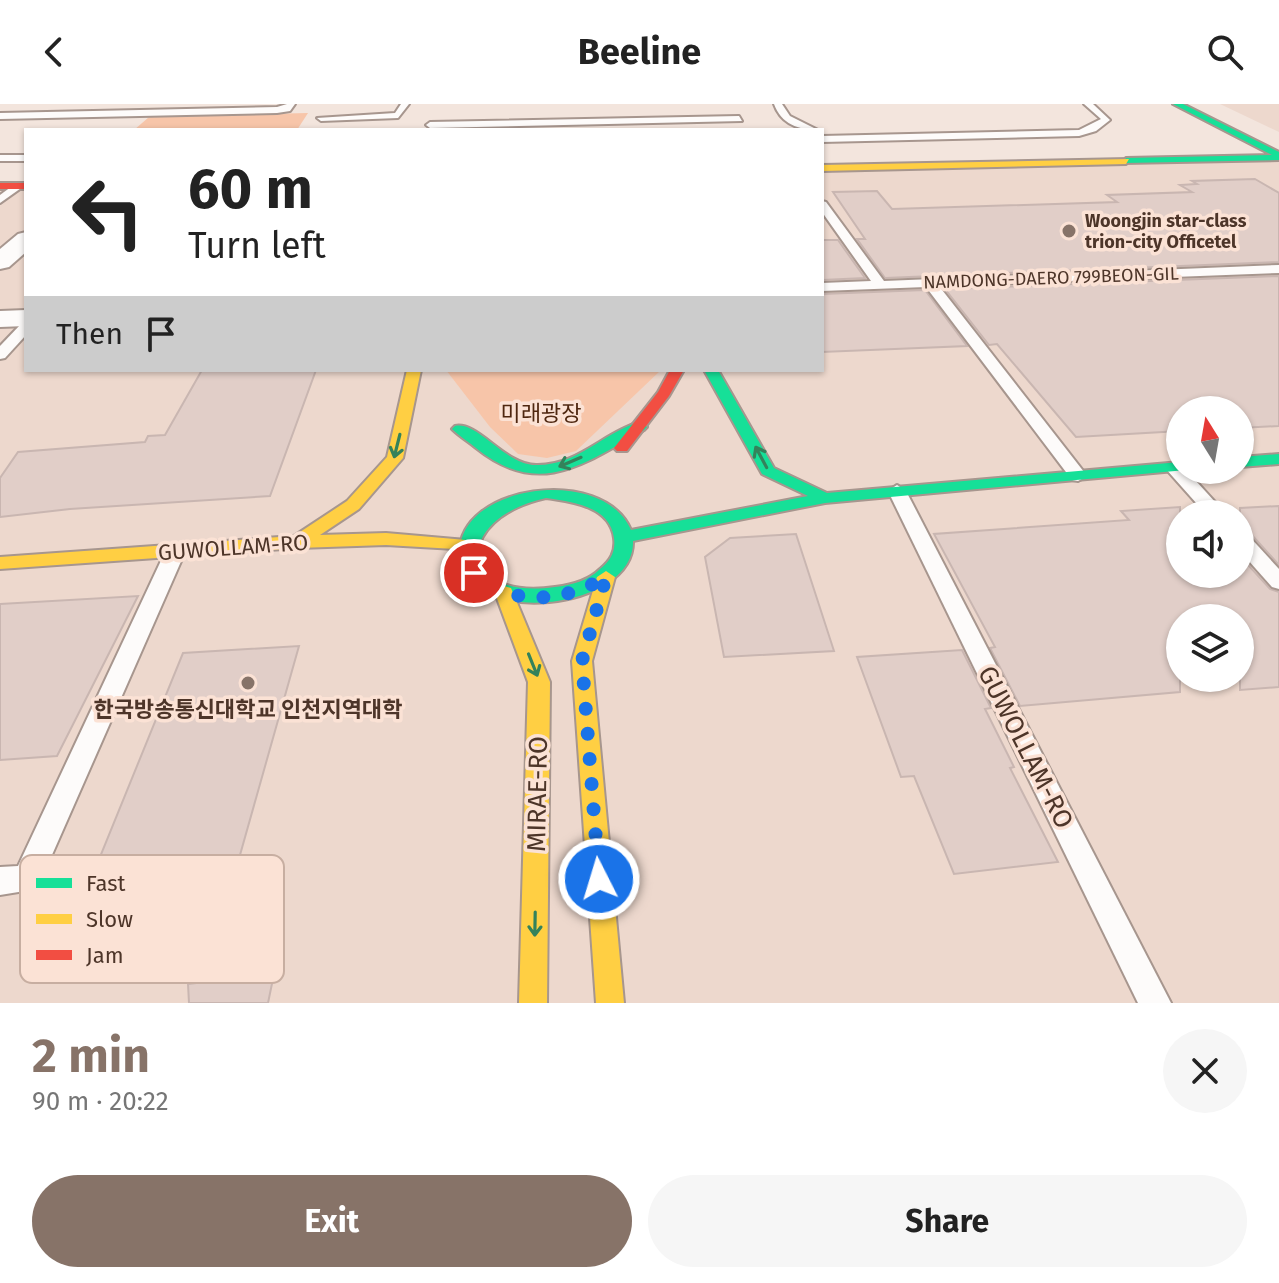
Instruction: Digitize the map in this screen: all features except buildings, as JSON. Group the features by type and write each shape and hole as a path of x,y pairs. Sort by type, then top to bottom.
{"street":[{"path":"1177,104 1279,156"},
{"path":"824,168 1279,156"},
{"path":"0,262 24,241"},
{"path":"0,319 24,318"},
{"path":"611,462 676,372"},
{"path":"712,372 768,471 825,498"},
{"path":"298,542 353,505 395,458 424,373"},
{"path":"483,468 456,422 521,468 549,469 569,465 639,427"},
{"path":"1254,461 1279,459"},
{"path":"626,537 825,498 1166,469"},
{"path":"606,577 569,594 547,598 504,593 474,573 467,560 466,546 479,520 504,496 588,492 622,524 626,537 625,551 606,577 582,661 610,1003"},
{"name":"GUWOLLAM-RO","path":"0,563 298,542 386,539 466,546"},
{"name":"MIRAE-RO","path":"504,593 539,682 533,1003"}],"lane":[{"path":"0,116 229,104"},
{"path":"113,122 130,108 277,110 287,109 291,104"},
{"path":"321,118 398,115 405,104"},
{"path":"778,104 782,114 791,121 809,128"},
{"path":"824,139 1079,133 1093,129 1106,120 1088,104"},
{"path":"314,128 329,105"},
{"path":"434,115 427,128 739,119"},
{"path":"824,132 864,138"},
{"path":"0,158 24,158"},
{"path":"0,200 15,186"},
{"path":"824,207 880,284"},
{"name":"NAMDONG-DAERO 799BEON-GIL","path":"824,287 1279,269"},
{"path":"930,283 1078,476"},
{"path":"0,355 24,329"},
{"path":"1191,484 1205,500"},
{"name":"GUWOLLAM-RO","path":"897,491 1155,1003"},
{"path":"38,855 176,550"},
{"path":"1254,554 1279,582"},
{"path":"0,881 20,880"}],"shaded area":[{"path":"1220,104 1279,104 1279,132"},
{"path":"1279,157 1279,1003 0,1003 0,186 24,186 24,372 824,372 824,168"}],"green space":[{"path":"308,113 298,128 136,128 149,117"},
{"name":"미래광장","path":"448,372 659,372 576,451 547,458 518,454 490,427"}],"traffic: fast":[{"path":"1177,104 1277,154"},
{"path":"1126,161 1279,157"},
{"path":"712,372 768,471 825,498"},
{"path":"460,429 502,460 517,467 549,470 597,452 639,427"},
{"path":"1254,461 1279,459"},
{"path":"626,537 825,498 1166,468"},
{"path":"546,493 583,499 608,511 622,528 624,546 617,564 600,580 575,591 541,596 499,591 480,578 472,567 469,556 474,533 482,522 505,505 546,493"}],"traffic: slow":[{"path":"824,168 1126,161"},
{"path":"298,542 353,505 395,458 414,372"},
{"path":"0,563 298,542 386,539 466,546"},
{"path":"606,577 582,661 610,1003"},
{"path":"504,593 539,682 533,1003"}],"traffic: jam":[{"path":"0,186 24,186"},
{"path":"622,448 664,393 676,372"}],"place":[{"name":"Woongjin star-class trion-city Officetel","path":"1069,231"},
{"name":"한국방송통신대학교 인천지역대학","path":"248,683"}],"route":[{"path":"474,573 504,593 547,598 589,587 606,577 582,661 599,879"}]}
